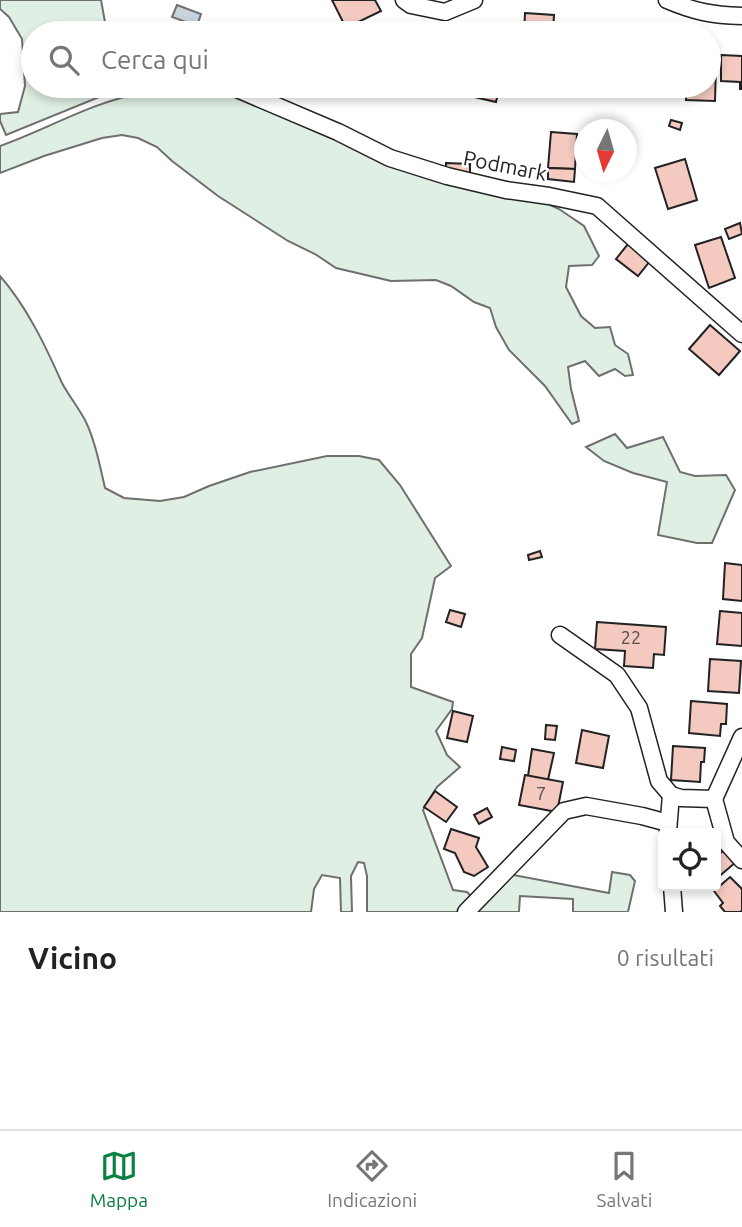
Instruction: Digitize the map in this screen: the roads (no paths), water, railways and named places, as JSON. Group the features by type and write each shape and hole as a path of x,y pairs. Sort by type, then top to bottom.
{"street":[{"path":"404,0 411,5 445,12 474,0"},
{"path":"667,0 713,15 742,16"},
{"name":"Podmark","path":"258,98 338,132 390,158 447,176 506,190 597,206 742,334"},
{"path":"560,635 617,675 639,708 659,781 671,795 715,799"},
{"path":"742,737 715,799 726,842 742,860"},
{"path":"466,912 564,811 586,806 668,828 671,795"},
{"path":"672,891 674,912"}]}
